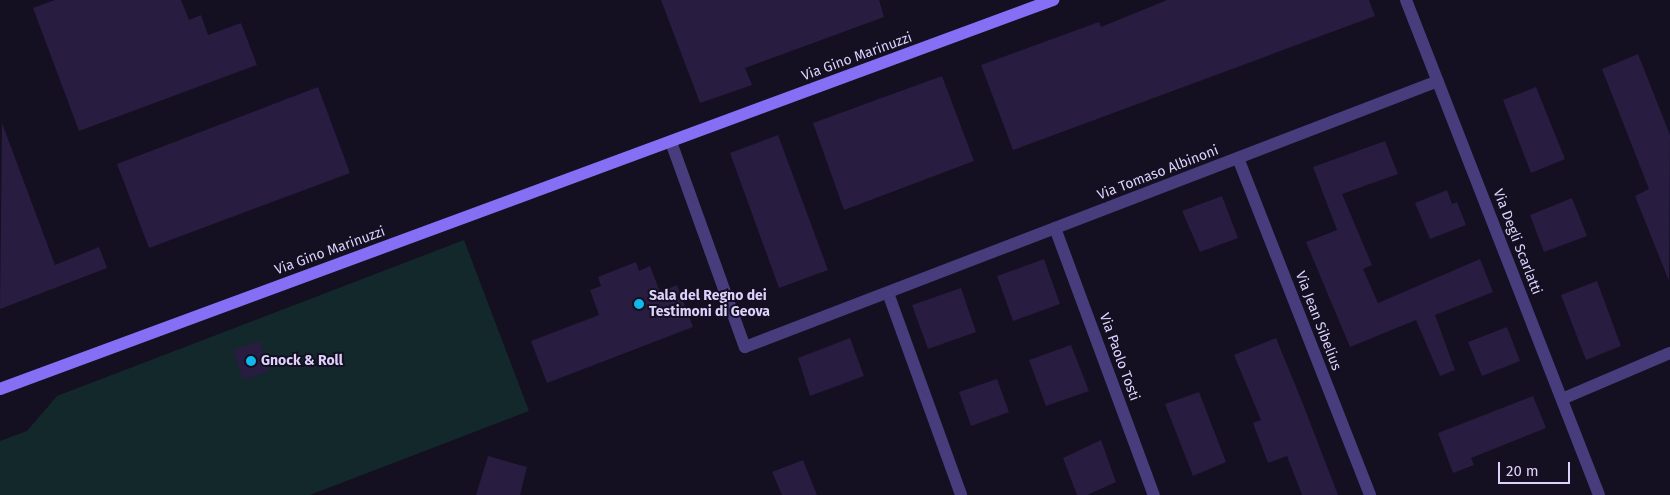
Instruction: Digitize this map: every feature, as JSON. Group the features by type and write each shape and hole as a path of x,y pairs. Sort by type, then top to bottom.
{"street":[{"name":"Via Gino Marinuzzi","path":"0,389 1054,0"},
{"name":"Via Degli Scarlatti","path":"1406,0 1599,495"},
{"name":"Via Tomaso Albinoni","path":"671,142 746,347 1438,81"},
{"name":"Via Jean Sibelius","path":"1238,158 1370,495"},
{"name":"Via Paolo Tosti","path":"1055,228 1154,495"},
{"path":"888,293 961,495"},
{"path":"1562,399 1670,353"}],"green space":[{"path":"464,240 529,411 310,495 0,495 0,441 27,431 57,396"}],"building":[{"path":"55,0 181,0 189,20 201,15 208,35 241,23 257,65 79,131 33,8"},
{"path":"661,0 879,0 884,17 745,68 752,85 700,103"},
{"path":"1167,0 1369,0 1375,16 1013,150 981,65 1099,22 1101,27"},
{"path":"1638,54 1670,135 1669,281 1635,196 1649,189 1602,69"},
{"path":"942,76 974,161 844,210 813,123"},
{"path":"318,87 350,173 149,248 117,164"},
{"path":"1536,87 1565,159 1531,173 1503,100"},
{"path":"2,123 55,265 99,247 107,268 0,309"},
{"path":"778,135 828,270 779,288 730,153"},
{"path":"1385,141 1398,174 1342,194 1372,265 1363,269 1378,303 1480,259 1493,292 1435,315 1455,370 1440,376 1416,320 1350,347 1306,242 1337,230 1313,167"},
{"path":"1447,190 1452,204 1457,202 1466,225 1430,239 1415,203"},
{"path":"1222,196 1238,238 1200,252 1182,211"},
{"path":"1572,198 1587,236 1544,252 1530,215"},
{"path":"1044,259 1060,304 1013,321 997,276"},
{"name":"Sala del Regno dei Testimoni di Geova","path":"636,262 639,271 650,266 660,292 677,285 693,327 547,383 531,341 599,315 590,290 601,286 598,277"},
{"path":"1597,281 1621,346 1586,360 1561,295"},
{"path":"961,288 976,332 928,349 912,305"},
{"path":"1507,327 1520,361 1482,376 1468,342"},
{"path":"850,338 864,376 810,396 798,358"},
{"path":"1276,338 1338,495 1302,495 1287,456 1268,463 1253,423 1261,420 1234,355"},
{"name":"Gnock & Roll","path":"260,341 269,371 243,380 233,350"},
{"path":"1071,345 1089,391 1046,406 1029,360"},
{"path":"997,379 1009,412 971,426 959,392"},
{"path":"1199,392 1226,462 1193,476 1165,404"},
{"path":"1533,396 1546,428 1471,458 1474,465 1453,473 1438,433"},
{"path":"1101,440 1116,482 1087,495 1077,495 1063,458"},
{"path":"488,456 527,467 520,495 476,495"},
{"path":"803,460 817,495 782,495 772,472"}],"place":[{"name":"Sala del Regno dei Testimoni di Geova","path":"639,304"},
{"name":"Gnock & Roll","path":"251,361"}]}
